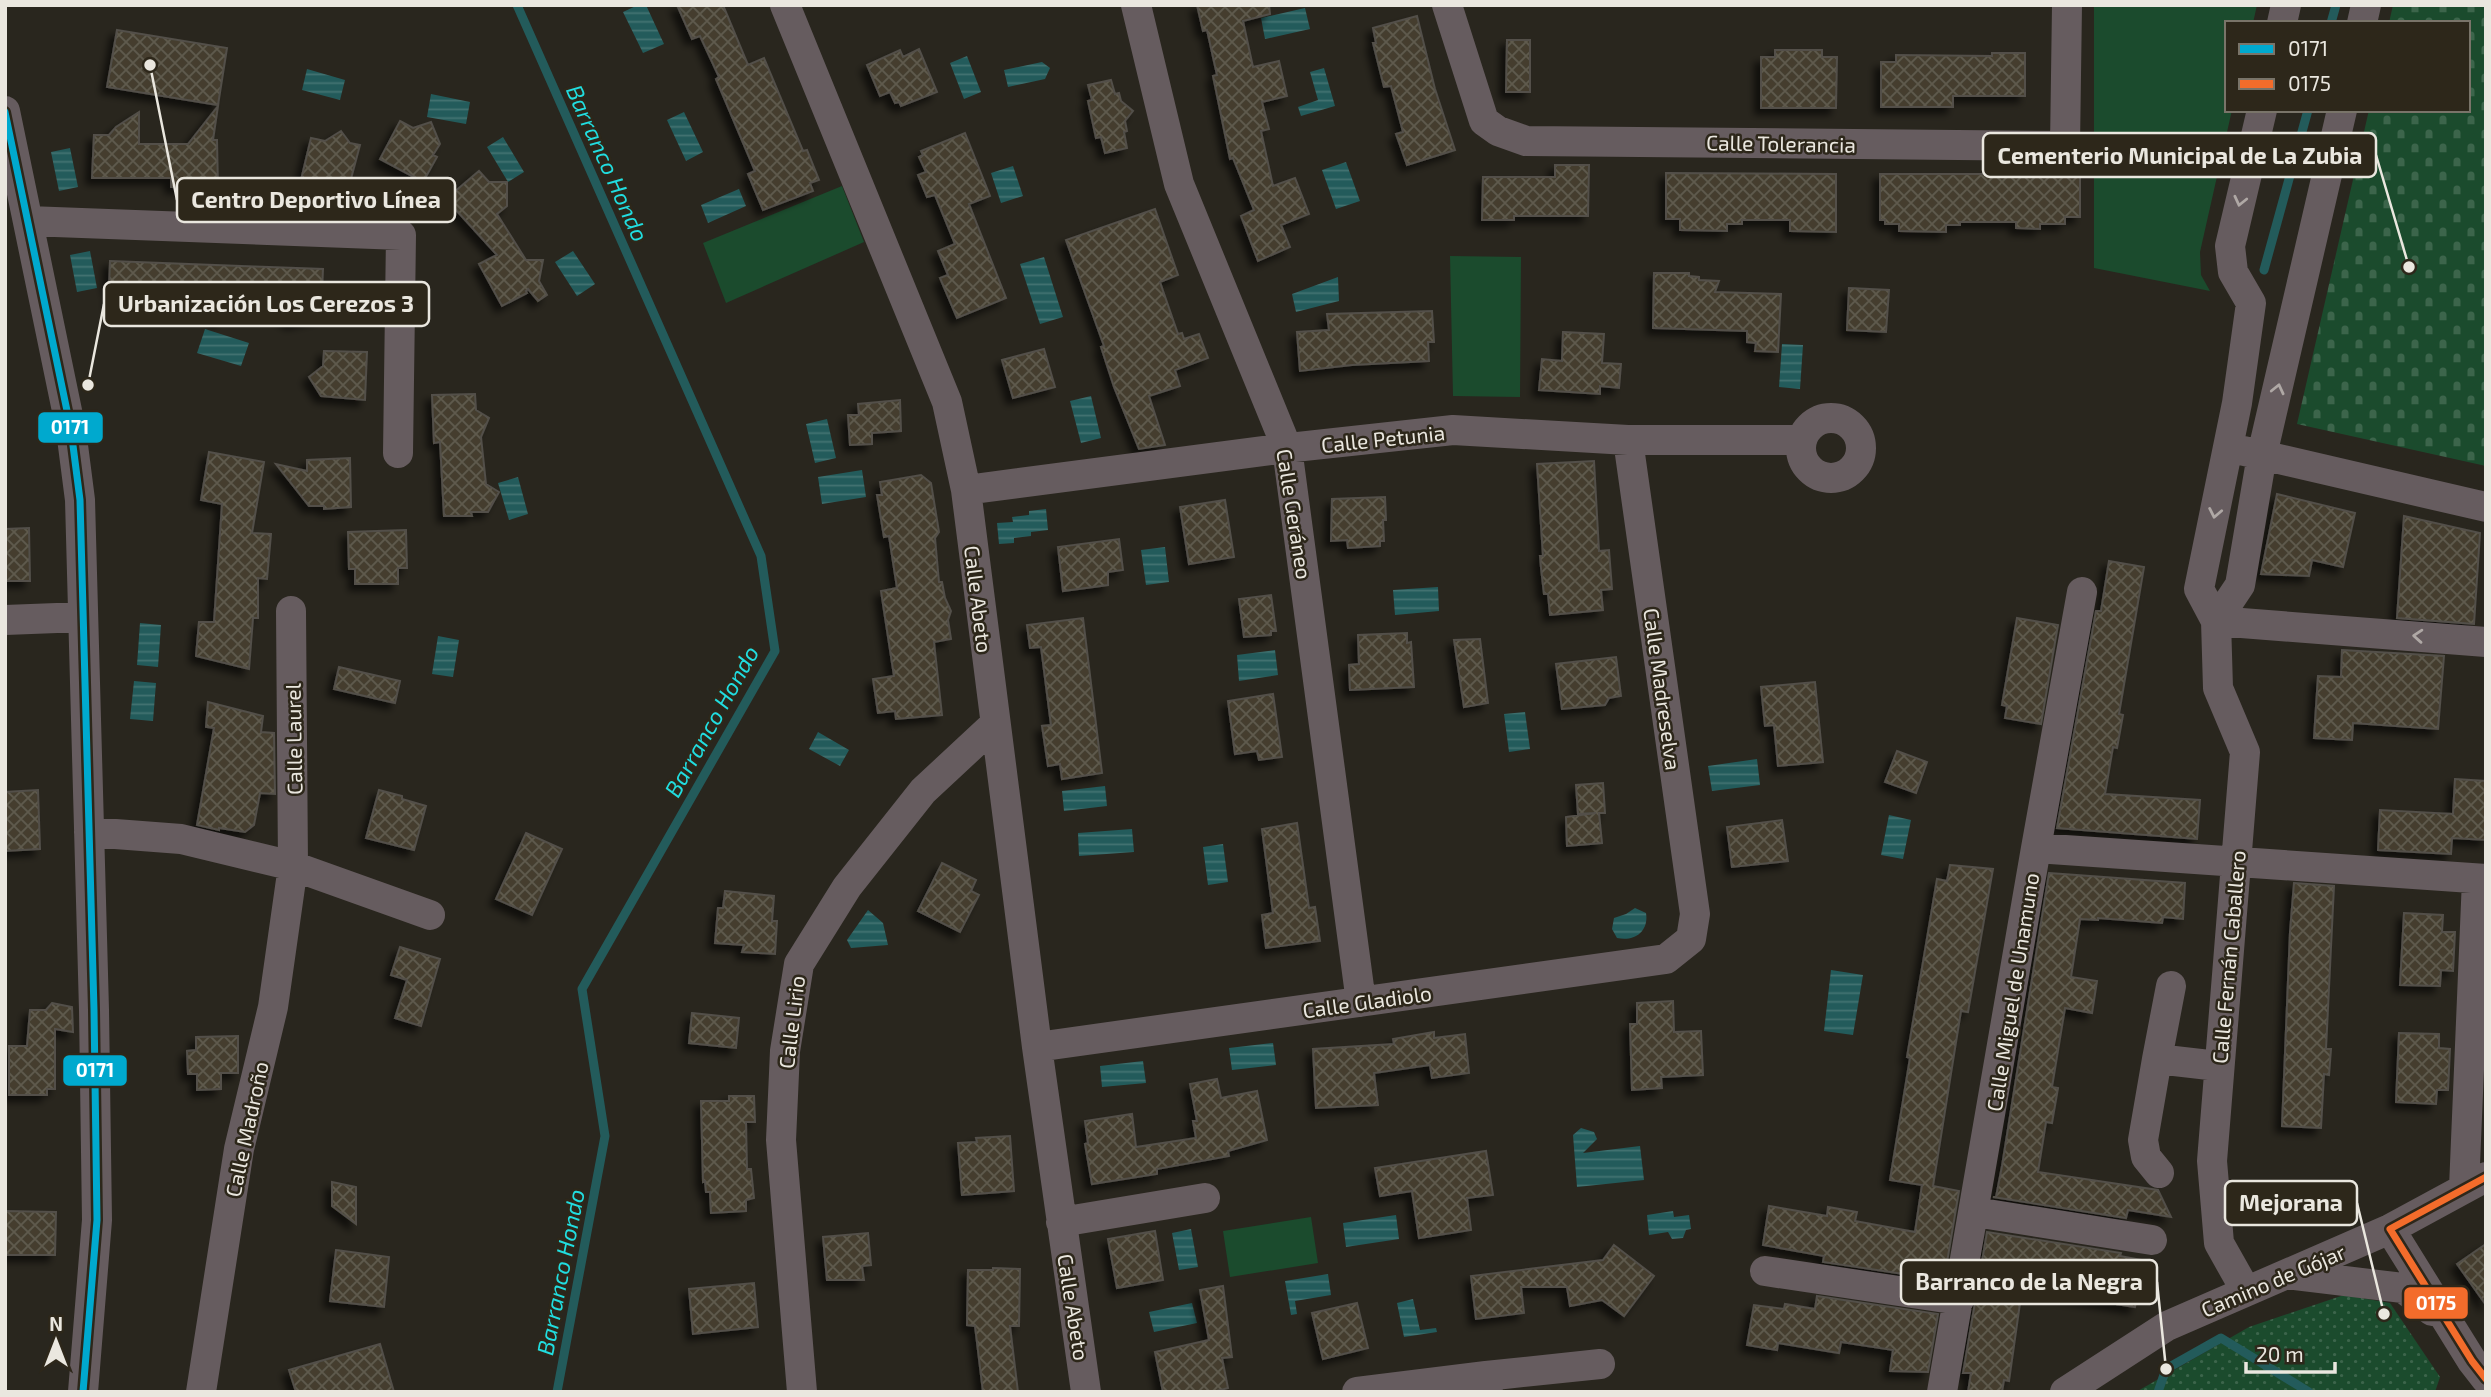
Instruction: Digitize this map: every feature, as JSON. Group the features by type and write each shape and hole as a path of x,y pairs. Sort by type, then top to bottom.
{"street":[{"name":"Calle Abeto","path":"785,5 947,402 966,490 1037,1048 1087,1392"},
{"name":"Calle Geráneo","path":"1136,5 1179,184 1287,448 1361,1002"},
{"name":"Calle Tolerancia","path":"1447,5 1484,121 1498,131 1526,141 2065,146 2067,5"},
{"path":"5,111 12,175 28,221 71,430 80,500 97,1220 83,1392"},
{"path":"2262,112 2230,246 2233,272 2251,303 2297,307"},
{"path":"2342,112 2262,455 2240,584 2216,621 2486,642"},
{"path":"28,221 401,235 398,453"},
{"name":"Calle Fernán Caballero","path":"2246,1291 2219,1243 2212,1161 2245,752 2218,688 2216,621 2199,590 2237,403 2251,303"},
{"name":"Calle Petunia","path":"966,490 1287,448 1453,430 1628,440 1802,440"},
{"name":"Calle Madreselva","path":"1628,440 1695,914 1691,939"},
{"path":"2228,447 2486,507"},
{"name":"Calle Miguel de Unamuno","path":"1942,1392 2082,593"},
{"name":"Calle Laurel","path":"291,611 293,866"},
{"path":"5,620 83,617"},
{"name":"Calle Lirio","path":"802,1392 781,1140 785,1051 799,964 847,887 922,791 995,724"},
{"path":"89,832 181,839 293,866 430,915"},
{"path":"2036,848 2482,879 2475,1183"},
{"name":"Calle Madroño","path":"201,1392 239,1149 273,1007 293,866"},
{"name":"Calle Gladiolo","path":"1037,1048 1666,959 1691,939"},
{"path":"2159,1173 2146,1157 2143,1140 2171,986"},
{"path":"2157,1059 2218,1066"},
{"name":"Camino de Gójar","path":"2064,1392 2167,1326 2390,1229 2475,1183"},
{"path":"1061,1222 1205,1198"},
{"path":"1975,1212 2152,1240"},
{"path":"2390,1229 2479,1370 2473,1392"},
{"path":"1765,1271 1959,1300"},
{"path":"2291,1274 2403,1288 2451,1327"},
{"path":"1357,1392 1487,1384 1600,1364"}],"green space":[{"path":"2094,5 2257,5 2253,21 2225,21 2225,112 2232,112 2200,252 2201,275 2210,291 2094,268"},
{"path":"2393,5 2486,5 2486,466 2297,424 2369,112 2470,112 2470,21 2389,21"},
{"path":"842,186 864,242 726,303 703,243"},
{"path":"1450,256 1521,257 1520,397 1453,396"},
{"path":"1311,1217 1318,1263 1230,1277 1223,1231"},
{"path":"2344,1295 2390,1303 2440,1377 2435,1392 2136,1392 2249,1327"}],"water":[{"path":"638,5 646,5 664,44 643,53 623,12"},
{"path":"1305,8 1310,29 1265,39 1261,18"},
{"path":"967,56 981,92 964,99 950,63"},
{"path":"1042,62 1050,68 1045,79 1008,87 1004,70"},
{"path":"1324,68 1335,106 1301,116 1298,107 1318,100 1310,72"},
{"path":"307,69 345,80 340,100 302,90"},
{"path":"431,94 470,102 466,124 427,117"},
{"path":"684,112 703,152 686,161 667,120"},
{"path":"503,137 524,172 508,182 487,147"},
{"path":"70,148 78,187 59,191 51,152"},
{"path":"1346,162 1360,201 1336,209 1322,170"},
{"path":"1013,166 1023,196 1001,203 991,173"},
{"path":"739,189 746,206 708,223 701,205"},
{"path":"90,251 97,288 77,292 70,255"},
{"path":"573,251 595,284 577,296 555,262"},
{"path":"1044,257 1063,317 1040,324 1020,264"},
{"path":"1338,277 1339,301 1296,312 1292,294"},
{"path":"205,329 249,343 241,366 197,353"},
{"path":"1782,344 1803,345 1800,389 1779,387"},
{"path":"1091,396 1101,438 1081,443 1070,401"},
{"path":"827,419 836,458 815,463 806,424"},
{"path":"862,470 866,497 822,504 818,477"},
{"path":"518,477 528,514 509,520 498,483"},
{"path":"1046,509 1048,530 1014,538 1014,543 999,544 997,523 1013,522 1012,517"},
{"path":"1165,547 1169,582 1146,585 1141,550"},
{"path":"1438,587 1439,611 1395,615 1393,590"},
{"path":"140,623 161,625 158,667 137,665"},
{"path":"438,636 459,640 453,677 432,674"},
{"path":"1275,650 1278,675 1239,681 1237,655"},
{"path":"134,681 156,683 153,721 130,719"},
{"path":"1525,712 1530,749 1509,752 1504,714"},
{"path":"818,732 849,750 840,766 809,749"},
{"path":"1757,759 1760,785 1712,791 1708,766"},
{"path":"1105,786 1107,806 1064,811 1062,791"},
{"path":"1889,815 1911,820 1903,859 1881,855"},
{"path":"1132,829 1134,852 1079,856 1078,833"},
{"path":"1223,844 1228,882 1208,885 1203,847"},
{"path":"1635,908 1646,913 1643,930 1635,937 1617,938 1612,929 1614,918"},
{"path":"868,910 883,923 888,945 851,948 847,940"},
{"path":"1831,970 1863,975 1853,1035 1824,1031"},
{"path":"1273,1043 1276,1065 1232,1070 1229,1048"},
{"path":"1143,1061 1146,1083 1102,1087 1100,1066"},
{"path":"1581,1128 1594,1132 1597,1139 1583,1153 1640,1146 1644,1180 1577,1187 1573,1135"},
{"path":"1673,1211 1674,1217 1689,1215 1691,1229 1686,1230 1683,1238 1672,1239 1668,1232 1649,1235 1647,1215"},
{"path":"1396,1215 1399,1239 1346,1247 1343,1223"},
{"path":"1191,1229 1198,1267 1179,1270 1172,1233"},
{"path":"1328,1274 1331,1295 1295,1301 1297,1314 1291,1315 1285,1281"},
{"path":"1413,1299 1420,1330 1436,1328 1437,1332 1404,1337 1397,1303"},
{"path":"1192,1303 1197,1323 1154,1332 1149,1312"}],"building":[{"path":"677,5 723,5 748,65 764,58 803,151 807,150 819,180 810,183 813,191 763,210 748,174 755,171 716,79 719,77 700,36 692,39"},
{"path":"1197,5 1269,5 1270,14 1243,21 1253,67 1279,61 1287,96 1262,102 1269,129 1261,131 1273,186 1295,178 1309,214 1281,225 1290,247 1258,261 1241,216 1254,210 1233,158 1230,159 1213,76 1217,75 1207,30 1203,31"},
{"path":"1417,16 1435,89 1455,150 1407,165 1396,134 1403,132 1391,86 1384,87 1373,43 1376,43 1373,28"},
{"path":"117,30 227,48 218,105 107,87"},
{"path":"1507,40 1530,40 1530,92 1506,92"},
{"path":"919,49 937,92 901,106 899,102 895,103 890,92 880,96 867,65 900,50 903,57"},
{"path":"1775,50 1822,50 1822,57 1837,57 1836,108 1761,108 1761,57 1775,57"},
{"path":"1992,53 2025,53 2025,96 1953,96 1953,107 1881,107 1881,62 1896,62 1896,55 1992,56"},
{"path":"1111,80 1115,94 1119,93 1121,101 1133,111 1125,121 1127,148 1105,153 1101,137 1096,138 1088,101 1092,100 1088,85"},
{"path":"218,106 213,140 217,140 218,188 171,187 171,178 92,178 94,135 109,135 139,112 139,144 188,144"},
{"path":"400,121 413,128 431,122 440,144 433,155 437,157 423,182 380,159"},
{"path":"341,131 350,143 360,145 348,190 301,180 311,138 325,141"},
{"path":"965,133 990,196 969,204 1006,298 957,318 940,278 948,275 938,251 955,244 935,195 927,197 918,175 926,172 919,157 923,155 921,151"},
{"path":"1555,165 1589,165 1588,216 1514,216 1514,220 1482,220 1483,177 1555,177"},
{"path":"479,171 489,182 507,182 507,206 497,214 526,260 543,260 539,281 547,295 538,301 528,289 527,293 502,306 479,264 497,255 446,199"},
{"path":"2002,171 2080,171 2080,217 2065,217 2065,224 2040,224 2040,229 2016,228 2016,222 1960,222 1960,225 1946,225 1946,232 1899,231 1899,224 1885,224 1885,220 1880,220 1880,174 2002,174"},
{"path":"1666,173 1836,174 1836,232 1790,231 1790,220 1742,220 1742,224 1727,224 1727,231 1680,230 1680,219 1666,219"},
{"path":"1155,209 1178,275 1160,282 1178,334 1182,333 1184,339 1199,334 1208,358 1175,370 1180,386 1149,396 1165,445 1139,449 1114,387 1101,347 1104,346 1066,240"},
{"path":"110,261 323,269 321,316 292,323 276,312 276,309 229,309 219,321 200,310 201,305 139,305 128,318 111,302 113,288 109,288"},
{"path":"1654,273 1689,273 1689,276 1699,277 1699,280 1719,281 1715,292 1781,294 1778,352 1755,351 1756,343 1747,342 1747,331 1653,328"},
{"path":"1849,288 1889,290 1886,332 1847,330"},
{"path":"1432,311 1434,342 1428,342 1429,361 1300,371 1297,332 1329,330 1327,314"},
{"path":"1563,332 1604,334 1602,363 1621,364 1619,388 1600,386 1600,394 1539,390 1542,359 1562,361"},
{"path":"1044,349 1055,387 1013,398 1002,360"},
{"path":"324,351 367,352 365,400 321,396 309,377 323,366"},
{"path":"475,394 476,410 489,418 481,437 486,484 499,492 488,512 471,512 472,516 444,516 440,442 434,443 432,395"},
{"path":"900,400 901,431 872,433 872,444 850,445 848,415 859,415 858,404"},
{"path":"209,452 264,462 252,533 271,534 267,579 258,578 258,618 253,618 249,669 196,656 199,622 214,622 222,504 201,500"},
{"path":"350,458 351,507 324,509 324,506 309,506 276,464 307,471 307,460"},
{"path":"1594,461 1599,551 1609,550 1612,589 1601,590 1603,610 1550,615 1541,568 1540,556 1543,556 1537,464"},
{"path":"921,475 931,483 939,532 935,538 939,582 942,582 951,611 948,620 951,639 934,642 942,715 896,719 895,711 878,713 873,679 894,676 881,591 897,588 889,536 884,537 877,495 882,495 880,482"},
{"path":"2277,494 2355,513 2343,567 2312,560 2309,576 2261,574"},
{"path":"1385,497 1384,541 1380,541 1380,546 1348,548 1347,540 1331,541 1332,499"},
{"path":"1225,500 1234,557 1189,564 1180,507"},
{"path":"2404,516 2480,533 2474,624 2397,618"},
{"path":"29,528 30,581 5,581 5,529"},
{"path":"406,530 407,568 398,568 398,584 355,584 355,569 349,569 348,532"},
{"path":"1119,539 1123,570 1108,572 1108,585 1063,591 1058,547"},
{"path":"2109,561 2144,567 2119,714 2123,715 2117,748 2113,747 2105,794 2200,800 2197,839 2057,828 2096,611 2101,611"},
{"path":"1271,595 1276,631 1271,631 1271,635 1244,637 1239,599"},
{"path":"1083,618 1102,773 1062,779 1060,764 1048,766 1042,726 1051,725 1041,647 1030,648 1027,625"},
{"path":"2017,618 2058,625 2041,724 2005,718 2007,706 2002,705"},
{"path":"1407,633 1407,643 1411,642 1414,687 1350,690 1349,665 1359,664 1358,635"},
{"path":"1480,639 1488,703 1464,707 1454,640"},
{"path":"2342,650 2444,656 2438,729 2353,723 2352,740 2314,738 2318,676 2341,677"},
{"path":"1616,657 1621,696 1609,698 1605,705 1562,709 1556,664"},
{"path":"339,667 400,681 395,703 334,689"},
{"path":"1815,682 1823,762 1778,766 1774,725 1765,726 1761,687"},
{"path":"1273,694 1282,757 1259,760 1257,751 1235,754 1228,701"},
{"path":"208,702 263,716 261,732 274,733 275,794 260,793 254,825 245,832 197,825 214,728 206,727"},
{"path":"1897,751 1927,762 1916,793 1885,782"},
{"path":"2455,779 2486,781 2486,840 2452,838 2451,854 2378,850 2380,810 2453,814"},
{"path":"1603,783 1605,813 1599,813 1602,843 1567,846 1566,817 1596,813 1578,814 1576,785"},
{"path":"38,790 40,849 5,851 5,792"},
{"path":"379,790 426,806 414,850 366,838"},
{"path":"1782,820 1788,861 1732,867 1727,827"},
{"path":"1297,823 1309,908 1315,907 1320,941 1266,948 1262,915 1273,913 1262,829"},
{"path":"526,833 562,849 532,915 496,899"},
{"path":"942,863 976,880 971,891 979,895 960,932 918,911"},
{"path":"1950,865 1993,869 1968,1012 1961,1011 1933,1186 1959,1191 1944,1280 1823,1262 1824,1256 1763,1245 1769,1206 1827,1216 1828,1207 1857,1212 1855,1221 1915,1232 1922,1185 1890,1180 1910,1058 1907,1057 1937,879 1947,881"},
{"path":"2049,873 2185,883 2183,919 2163,917 2162,923 2080,919 2071,977 2097,981 2092,1013 2065,1008 2052,1087 2058,1088 2052,1123 2046,1122 2038,1172 2158,1190 2171,1217 2128,1210 2126,1218 1993,1197 1996,1197 2002,1166"},
{"path":"2294,883 2334,886 2326,1049 2331,1049 2329,1075 2324,1074 2321,1128 2282,1126"},
{"path":"725,891 774,896 772,921 777,921 775,954 742,952 744,945 715,943 718,908 723,908"},
{"path":"2404,913 2443,915 2442,932 2455,932 2453,971 2441,970 2440,986 2400,985"},
{"path":"400,947 440,959 421,1026 395,1018 407,980 391,975"},
{"path":"1673,1001 1674,1032 1701,1031 1703,1075 1661,1077 1662,1088 1632,1090 1630,1024 1637,1024 1637,1003"},
{"path":"52,1003 72,1007 73,1032 55,1029 55,1089 47,1089 47,1095 9,1095 9,1046 27,1046 30,1010 46,1010"},
{"path":"692,1013 739,1018 736,1048 689,1043"},
{"path":"1434,1032 1434,1038 1465,1034 1469,1073 1432,1078 1430,1065 1374,1073 1378,1105 1316,1108 1313,1049 1394,1044 1393,1039"},
{"path":"2399,1033 2439,1034 2439,1048 2450,1049 2448,1090 2437,1090 2436,1104 2396,1102"},
{"path":"238,1036 238,1073 221,1073 221,1089 197,1090 197,1074 188,1074 187,1051 196,1050 196,1037"},
{"path":"1217,1079 1221,1098 1257,1091 1267,1140 1228,1151 1229,1156 1157,1169 1157,1174 1092,1184 1085,1144 1088,1143 1085,1121 1132,1114 1136,1147 1196,1138 1193,1121 1197,1121 1190,1084"},
{"path":"729,1096 754,1096 755,1122 746,1122 747,1169 751,1169 754,1198 746,1200 746,1211 711,1213 710,1192 706,1192 705,1181 703,1182 701,1101 729,1101"},
{"path":"1010,1136 1014,1191 962,1195 958,1143 977,1142 976,1138"},
{"path":"1486,1151 1493,1195 1467,1198 1471,1230 1419,1238 1412,1191 1380,1196 1375,1168"},
{"path":"332,1182 356,1187 356,1224 332,1206"},
{"path":"5,1211 56,1212 55,1255 5,1255"},
{"path":"1155,1231 1163,1280 1117,1288 1108,1239"},
{"path":"1987,1232 2121,1253 2120,1256 2142,1260 2135,1307 2022,1289 2009,1381 2004,1380 2002,1392 1968,1392 1971,1373 1963,1373"},
{"path":"868,1233 871,1265 862,1266 864,1280 827,1280 823,1237"},
{"path":"2486,1244 2486,1305 2457,1264"},
{"path":"1614,1245 1654,1276 1624,1316 1602,1300 1570,1306 1567,1287 1521,1287 1524,1313 1476,1319 1471,1276 1603,1260"},
{"path":"336,1250 389,1257 384,1307 330,1301"},
{"path":"1020,1269 1019,1326 1010,1326 1018,1392 983,1392 975,1326 967,1325 968,1270"},
{"path":"754,1283 758,1327 693,1334 689,1289"},
{"path":"1223,1286 1232,1357 1222,1358 1228,1388 1213,1392 1163,1392 1155,1352 1209,1340 1200,1290"},
{"path":"1817,1296 1938,1314 1928,1372 1890,1371 1893,1350 1841,1342 1839,1353 1778,1343 1777,1350 1747,1345 1754,1305 1784,1309 1785,1304 1815,1309"},
{"path":"1357,1303 1368,1348 1323,1359 1312,1313"},
{"path":"380,1344 394,1392 296,1392 289,1370"}],"waterway":[{"name":"Barranco Hondo","path":"517,5 761,556 775,651 582,989 605,1136 557,1392"},
{"path":"2332,21 2336,5"},
{"path":"2264,270 2307,112"},
{"path":"2158,1392 2166,1369 2221,1338 2309,1392"}],"transit line":[{"name":"0171","path":"5,112 71,430 80,500 97,1220 83,1392"},
{"name":"0175","path":"2486,1177 2390,1229 2486,1379"}],"place":[{"name":"Centro Deportivo Línea","path":"150,65"},
{"name":"Cementerio Municipal de La Zubia","path":"2409,267"},
{"name":"Urbanización Los Cerezos 3","path":"88,385"},
{"name":"Mejorana","path":"2384,1314"},
{"name":"Barranco de la Negra","path":"2166,1369"}]}
